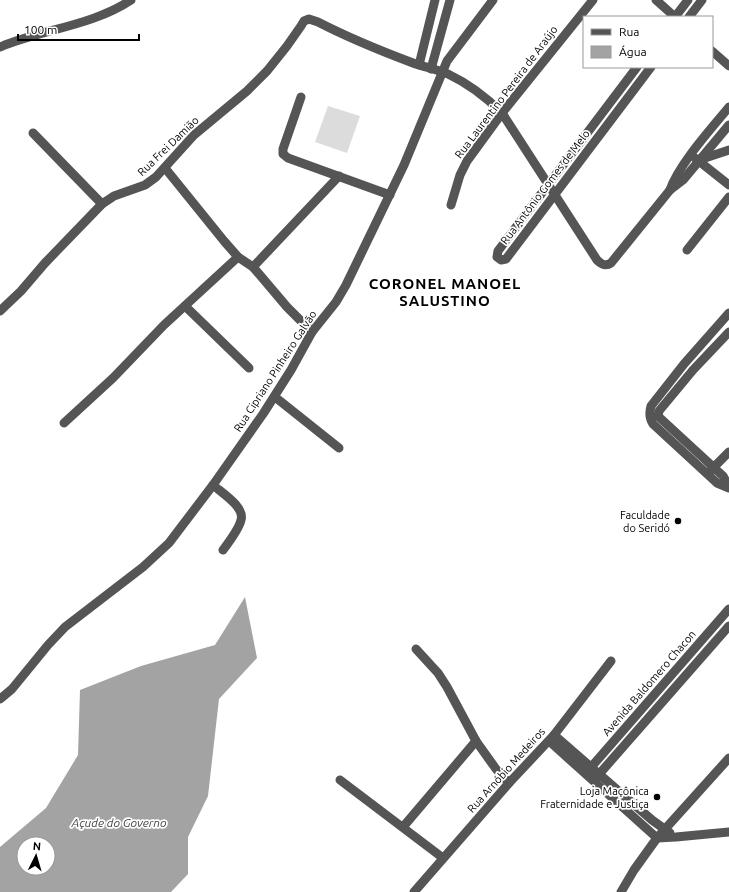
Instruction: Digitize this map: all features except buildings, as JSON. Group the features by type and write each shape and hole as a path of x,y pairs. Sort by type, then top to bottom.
{"street":[{"path":"0,47 31,35 105,15 131,0"},
{"path":"435,0 419,65 455,78 472,89 502,113 600,263 608,265 611,264 670,190 683,180 719,139 729,125"},
{"path":"431,69 450,0"},
{"name":"Rua Cipriano Pinheiro Galvão","path":"0,699 12,689 48,645 66,628 159,554 213,485 275,397 304,349 312,332 336,302 346,285 404,165 441,72 458,45 493,0"},
{"name":"Rua Laurentino Pereira de Araújo","path":"451,205 460,175 467,161 502,113 593,0"},
{"path":"656,0 674,16"},
{"path":"676,16 688,0"},
{"path":"690,16 702,0"},
{"name":"Rua Frei Damião","path":"0,311 21,291 45,263 102,204 114,196 145,185 156,177 194,135 242,95 267,71 287,46 304,21 309,19 318,22 371,47 419,65"},
{"path":"713,52 729,66"},
{"name":"Rua Antônio Gomes de Melo","path":"636,68 498,251 497,257 501,260 506,259 650,68"},
{"path":"301,97 283,149 284,154 288,158 390,195"},
{"path":"614,97 623,104"},
{"path":"670,190 676,176 729,107"},
{"path":"709,132 719,139 729,137"},
{"path":"33,133 102,204"},
{"path":"585,136 593,143"},
{"path":"700,161 729,150"},
{"path":"691,155 729,185"},
{"path":"165,168 197,209 238,257 253,267 287,307 312,332"},
{"path":"253,267 339,176"},
{"path":"687,250 729,197"},
{"path":"64,423 113,378 164,325 238,257"},
{"path":"185,306 249,368"},
{"path":"729,313 684,364 676,383 659,411 658,416 710,471 723,477 729,488"},
{"path":"676,383 729,332"},
{"path":"275,397 339,448"},
{"path":"710,471 729,452"},
{"path":"213,485 239,508 242,514 241,520 223,550"},
{"name":"Avenida Baldomero Chacon","path":"589,770 729,609"},
{"name":"Avenida Baldomero Chacon","path":"596,777 729,626"},
{"path":"416,649 438,673 448,687 476,741 496,769 509,782"},
{"name":"Rua Arnóbio Medeiros","path":"414,892 509,782 551,738 611,661"},
{"path":"551,738 589,770 657,838 729,832"},
{"path":"403,827 476,741"},
{"path":"621,892 634,870 657,838 729,758"},
{"path":"596,777 676,837"},
{"path":"340,780 443,858"}],"shaded area":[{"path":"328,106 360,116 347,153 315,142"}],"water":[{"name":"Açude do Governo","path":"245,597 257,658 219,699 208,796 188,837 188,874 171,892 0,892 0,847 46,808 78,755 80,690 141,666 215,645"}],"place":[{"name":"Faculdade do Seridó","path":"678,521"},
{"name":"Loja Maçônica Fraternidade e Justiça","path":"657,797"}],"district":[{"name":"CORONEL MANOEL SALUSTINO","path":"445,292"}]}
